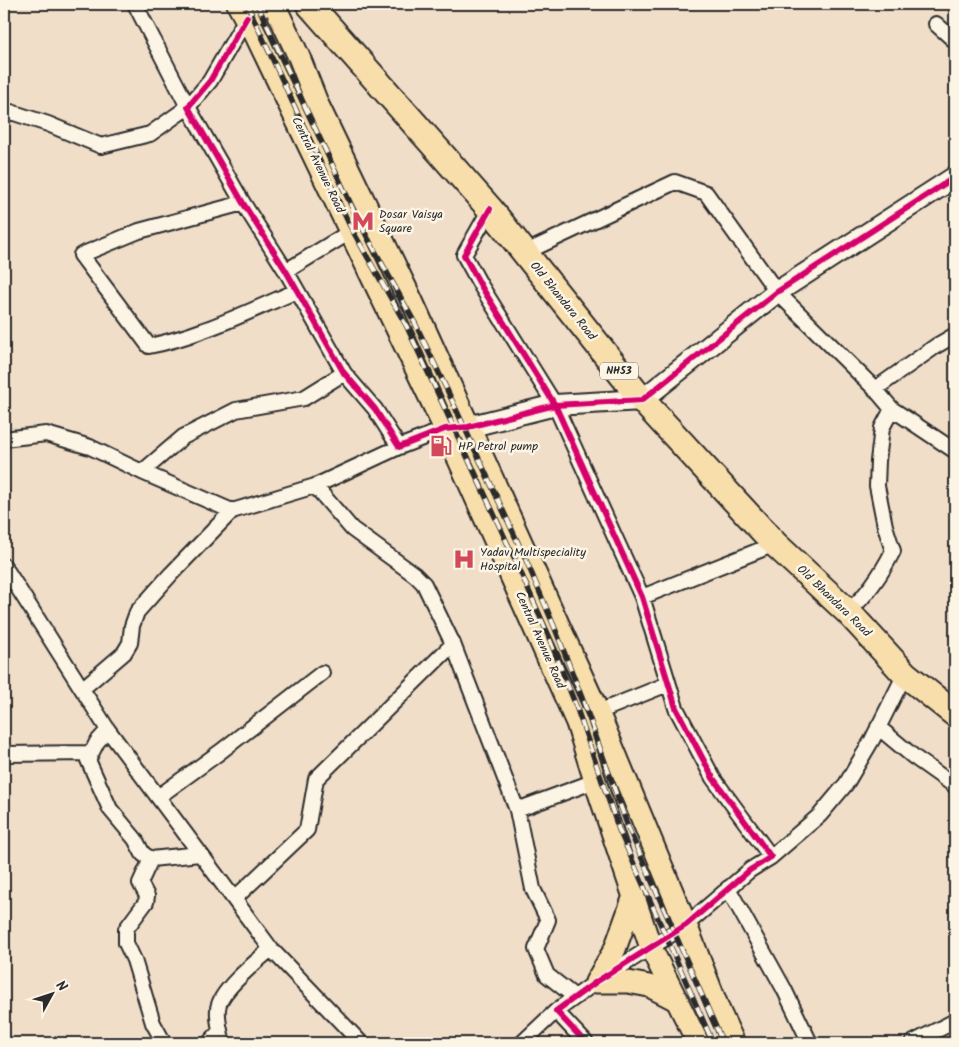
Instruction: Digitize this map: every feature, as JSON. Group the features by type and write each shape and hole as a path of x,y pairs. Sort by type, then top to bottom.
{"highway":[{"name":"Old Bhandara Road","path":"309,4 490,209 642,400 775,544 848,612 905,674 955,714"}],"main road":[{"name":"Central Avenue Road","path":"274,4 299,56 318,105 412,301 468,427 528,554 598,712 686,925 720,1013 734,1043"},
{"name":"Central Avenue Road","path":"249,8 350,232 445,429 577,723 651,948 698,1043"},
{"path":"634,896 615,949 596,982 628,982 649,986 678,1001"}],"street":[{"path":"135,4 188,107 243,203 286,271 344,373 375,409 399,447"},
{"path":"4,116 11,112 48,124 101,146 150,134 188,107 210,81 249,8"},
{"path":"936,24 955,41"},
{"path":"82,689 124,653 130,643 132,626 137,612 232,511 314,486 399,447 445,429 468,427 555,404 642,400 777,292 955,177"},
{"path":"524,253 675,182 706,194 777,292 875,389 892,409 955,451"},
{"path":"243,203 139,231 81,255 149,346 168,342 233,318 296,291"},
{"path":"490,209 464,254 480,286 555,404 642,598 676,708 713,778 771,857"},
{"path":"286,271 350,232"},
{"path":"875,389 936,346 955,335"},
{"path":"142,472 183,437 236,410 304,398 344,373"},
{"path":"848,612 865,597 886,566 893,551 885,526 877,486 882,428 892,409"},
{"path":"4,439 46,434 90,447 232,511"},
{"path":"314,486 352,529 415,575 424,584 452,644 517,810 533,889 548,920 536,949 546,975 575,997"},
{"path":"642,598 775,544"},
{"path":"4,566 108,730 271,949 361,1043"},
{"path":"234,899 307,830 316,779 452,644"},
{"path":"158,796 228,746 322,674"},
{"path":"522,1043 556,1011 575,997 686,925 728,888 750,870 771,857 820,815 846,784 905,674"},
{"path":"598,712 668,684"},
{"path":"878,727 914,757 955,786"},
{"path":"108,730 97,742 88,760 110,809 135,839 143,854 151,859 200,854"},
{"path":"4,754 91,753"},
{"path":"517,810 595,781"},
{"path":"151,859 140,879 140,883 147,896 146,902 126,929 126,943 134,960 153,1024 164,1043"},
{"path":"728,888 784,989 810,1043"},
{"path":"209,1043 222,1037 218,1007 228,989 271,949"},
{"path":"556,1011 586,1043"},
{"path":"912,1043 955,1021"}],"railway":[{"path":"247,4 350,226 407,327 517,564 576,706 619,830 713,1043"},
{"path":"257,4 359,222 415,323 526,560 584,703 628,827 723,1043"}],"cycle path":[{"path":"247,17 210,81 188,107 243,203 286,271 344,373 375,409 399,447 445,429 468,427 555,405 642,400 777,292 955,177"},
{"path":"490,209 464,255 481,286 555,405 642,597 676,708 713,778 771,857 750,870 686,925 596,982 556,1011 586,1043"}],"place":[{"name":"Dosar Vaisya Square","path":"363,221"},
{"name":"HP Petrol pump","path":"441,446"},
{"name":"Yadav Multispeciality Hospital","path":"464,559"}]}
